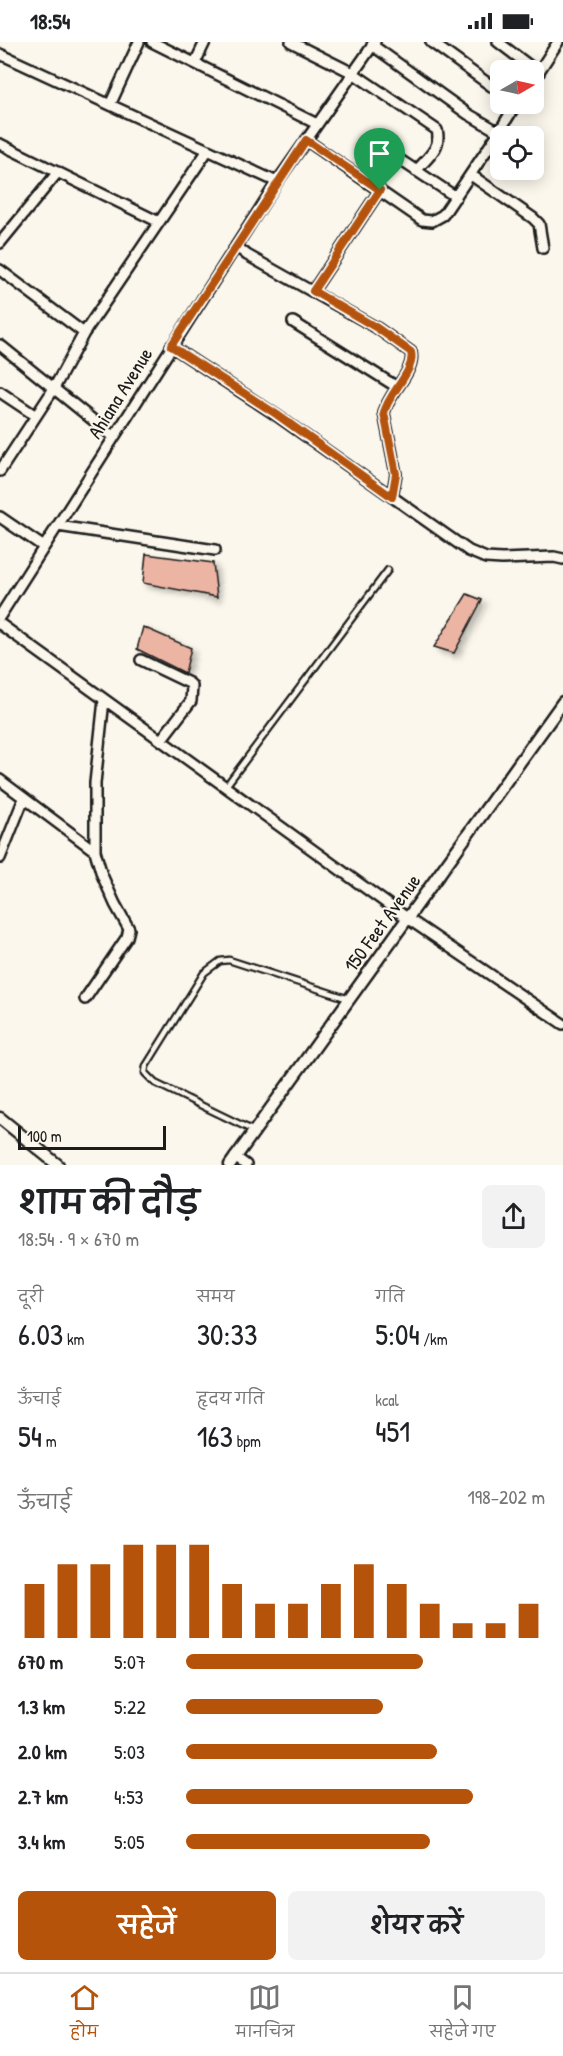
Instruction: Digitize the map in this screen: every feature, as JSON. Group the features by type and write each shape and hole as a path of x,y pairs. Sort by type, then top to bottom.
{"street":[{"path":"110,105 139,42"},
{"path":"152,42 317,124"},
{"path":"195,63 205,42"},
{"path":"291,42 353,73 437,130 439,138 437,146 416,171"},
{"path":"431,42 490,85"},
{"path":"498,42 518,60"},
{"path":"544,64 558,42"},
{"path":"373,44 468,114 490,127"},
{"name":"Ahiana Avenue","path":"0,616 277,182 373,44"},
{"path":"0,54 277,182"},
{"path":"306,140 422,219 432,221 443,215 490,146"},
{"path":"2,148 58,172 159,222"},
{"path":"0,470 53,390 84,333 208,150"},
{"path":"385,150 456,197"},
{"path":"0,243 58,172"},
{"path":"471,175 539,224 543,248"},
{"path":"313,291 380,190"},
{"path":"236,246 247,255 377,328 411,352 412,364 386,403 384,413 396,474 392,497"},
{"path":"0,270 84,333"},
{"path":"293,321 397,387"},
{"path":"0,345 114,437"},
{"path":"171,346 276,414 469,551 486,558 554,557 563,559"},
{"path":"0,392 36,416"},
{"path":"0,517 44,547"},
{"path":"58,526 215,550"},
{"path":"0,624 407,918 563,1024"},
{"path":"141,660 189,682 192,686 191,701 161,741"},
{"path":"85,999 128,937 129,928 102,876 95,851 95,783 104,700"},
{"name":"150 Feet Avenue","path":"233,1161 563,702"},
{"path":"0,780 95,851"},
{"path":"0,858 24,798"},
{"path":"0,1118 58,1165"},
{"path":"233,1161 246,1165"}],"lane":[{"path":"225,787 388,570"},
{"path":"254,1131 155,1083 145,1073 146,1066 204,973 220,961 229,960 349,999"}],"building":[{"path":"146,554 213,563 217,597 143,583"},
{"path":"467,594 482,600 454,653 434,647"},
{"path":"143,627 191,648 185,673 137,649"}],"route":[{"path":"306,140 380,190 313,291 377,328 407,348 413,357 412,364 386,403 384,413 396,474 392,497 276,414 171,346 306,140"}]}
